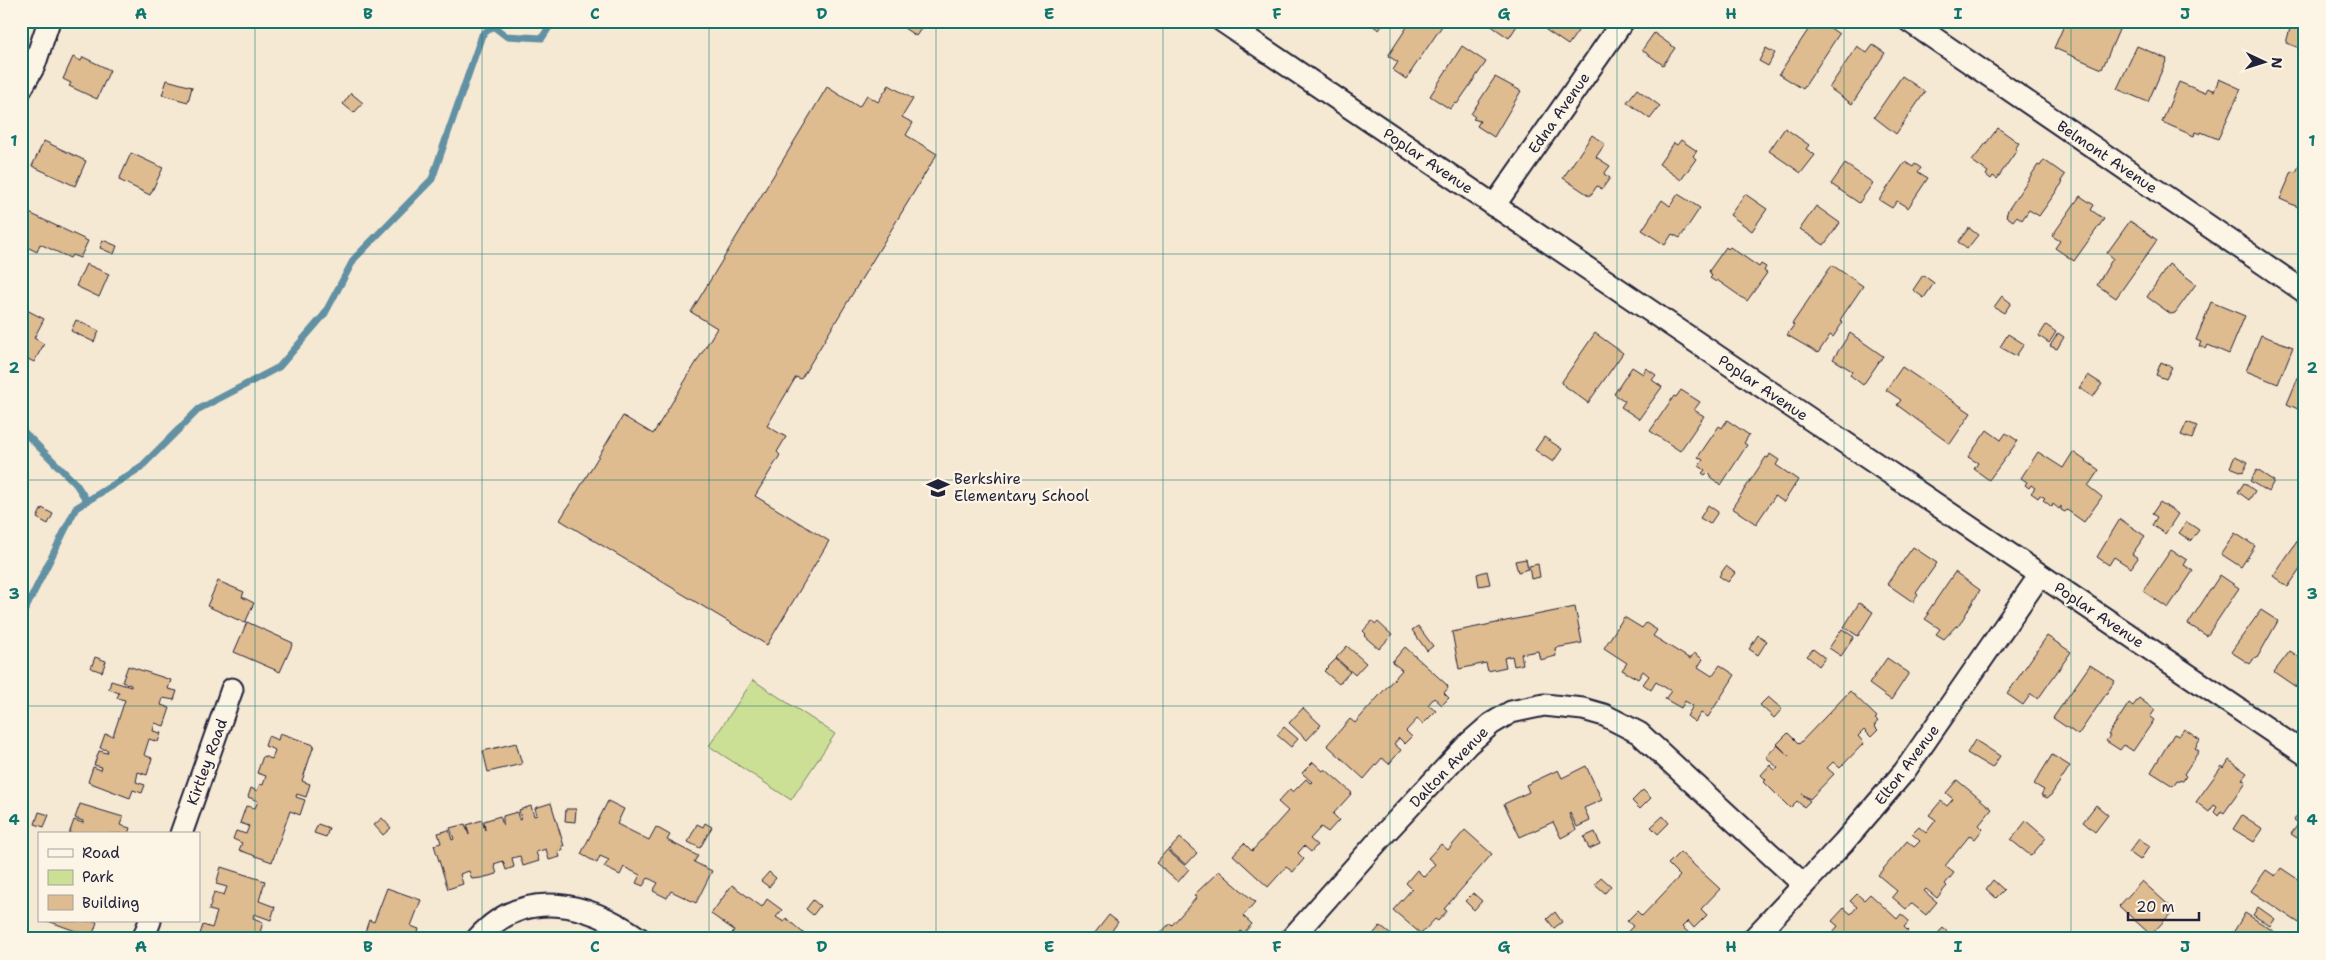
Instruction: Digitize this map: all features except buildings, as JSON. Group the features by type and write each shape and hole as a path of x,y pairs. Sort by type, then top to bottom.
{"street":[{"path":"21,89 34,66 50,21"},
{"name":"Poplar Avenue","path":"1222,21 2305,754"},
{"name":"Edna Avenue","path":"1494,206 1623,21"},
{"name":"Belmont Avenue","path":"1909,21 2305,292"},
{"name":"Elton Avenue","path":"1753,939 1804,885 1904,772 2040,574"},
{"name":"Kirtley Road","path":"182,832 232,689"},
{"name":"Dalton Avenue","path":"1291,939 1386,832 1468,744 1491,724 1511,712 1544,706 1583,709 1604,715 1639,733 1804,885"},
{"path":"477,939 490,924 515,910 523,907 565,905 594,912 640,939"},
{"path":"143,939 150,922"}],"green space":[{"path":"753,680 835,734 791,800 709,746"}],"waterway":[{"path":"21,618 76,508 140,468 199,409 279,367 324,315 354,259 432,179 482,35 493,26 506,36 542,38 553,21"},
{"path":"21,429 76,484 87,501"}],"place":[{"name":"Berkshire Elementary School","path":"938,488"}]}
